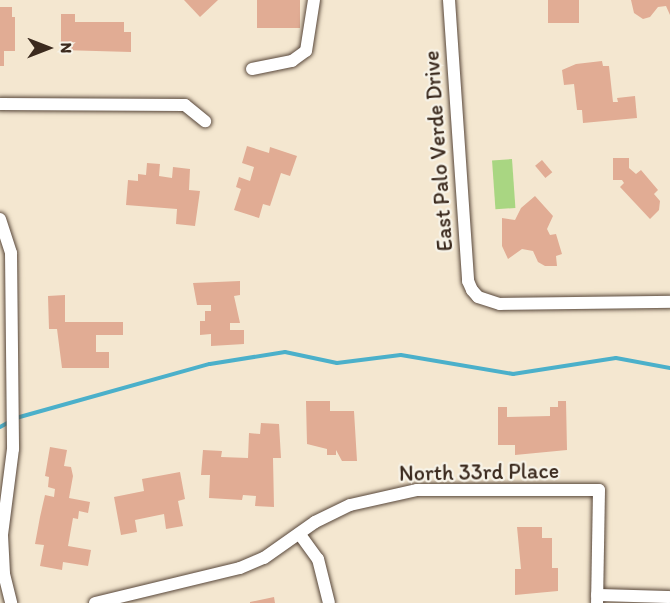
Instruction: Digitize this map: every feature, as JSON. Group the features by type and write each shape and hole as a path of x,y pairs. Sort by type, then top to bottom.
{"street":[{"path":"252,69 292,61 306,51 314,0"},
{"name":"East Palo Verde Drive","path":"449,0 468,281 478,297 500,304 670,302"},
{"path":"0,104 185,105 205,121"},
{"path":"0,219 11,253 14,427 2,535 4,574 11,603"},
{"name":"North 33rd Place","path":"95,603 240,568 301,536 315,522 350,505 417,490 599,490 597,599"},
{"path":"301,536 318,559 329,603"},
{"path":"597,599 670,597"}],"green space":[{"path":"512,159 515,208 495,209 492,160"}],"building":[{"path":"184,0 218,0 200,17"},
{"path":"257,0 300,0 300,28 257,28"},
{"path":"548,0 579,0 579,23 548,23"},
{"path":"631,0 670,0 670,15 666,6 658,7 650,17 643,19 634,13"},
{"path":"0,7 12,7 12,17 15,17 15,51 4,51 4,66 0,66"},
{"path":"61,14 75,14 75,22 124,22 124,32 131,32 131,52 61,50"},
{"path":"602,61 603,66 609,66 613,102 618,102 617,98 635,96 637,118 583,123 582,110 577,110 574,84 564,85 562,70 576,64"},
{"path":"247,146 269,153 270,147 297,156 290,176 281,173 270,206 263,204 259,218 234,210 241,189 236,187 239,177 250,181 254,167 242,163"},
{"path":"613,158 629,158 629,168 636,174 641,170 658,190 654,194 660,201 659,210 650,219 620,187 624,183 622,180 613,180"},
{"path":"542,160 552,172 545,178 535,166"},
{"path":"147,163 160,164 159,176 172,178 173,167 190,169 189,190 200,191 195,226 176,224 177,209 126,205 128,180 138,181 138,174 146,175"},
{"path":"535,196 553,216 547,229 550,235 556,234 562,254 556,256 557,266 545,266 538,262 533,251 522,249 508,259 502,246 502,218 515,220 521,208"},
{"path":"240,281 240,295 234,296 240,323 230,323 230,330 244,330 244,344 211,346 211,334 200,335 200,321 205,321 205,311 211,311 211,305 197,305 193,283"},
{"path":"65,295 65,322 123,322 123,335 96,335 96,352 109,352 109,368 62,368 57,329 49,329 48,296"},
{"path":"306,401 330,401 330,411 354,411 357,461 342,461 336,450 336,455 327,455 327,449 307,444"},
{"path":"558,401 566,401 567,450 515,455 515,445 498,445 498,407 507,407 507,417 550,416 550,407 558,407"},
{"path":"261,423 279,424 281,458 273,458 274,507 255,506 256,496 243,495 242,500 209,498 210,475 201,475 203,450 222,451 221,457 248,458 249,433 260,434"},
{"path":"50,447 67,450 64,466 71,467 73,476 69,498 90,502 88,513 79,511 78,519 73,518 68,546 91,550 88,566 63,562 62,570 40,566 44,545 35,544 40,517 45,495 54,497 55,489 48,487 49,477 45,476"},
{"path":"180,472 185,499 178,501 183,526 166,529 164,514 135,520 137,532 121,535 114,497 144,491 142,479"},
{"path":"517,527 542,527 542,538 552,538 552,568 558,568 558,591 515,595 515,569 521,569"},
{"path":"274,597 275,603 250,603 250,602"}],"waterway":[{"path":"16,418 210,364 285,352 337,363 401,355 513,374 616,358 670,368"},
{"path":"0,427 9,422"}]}
